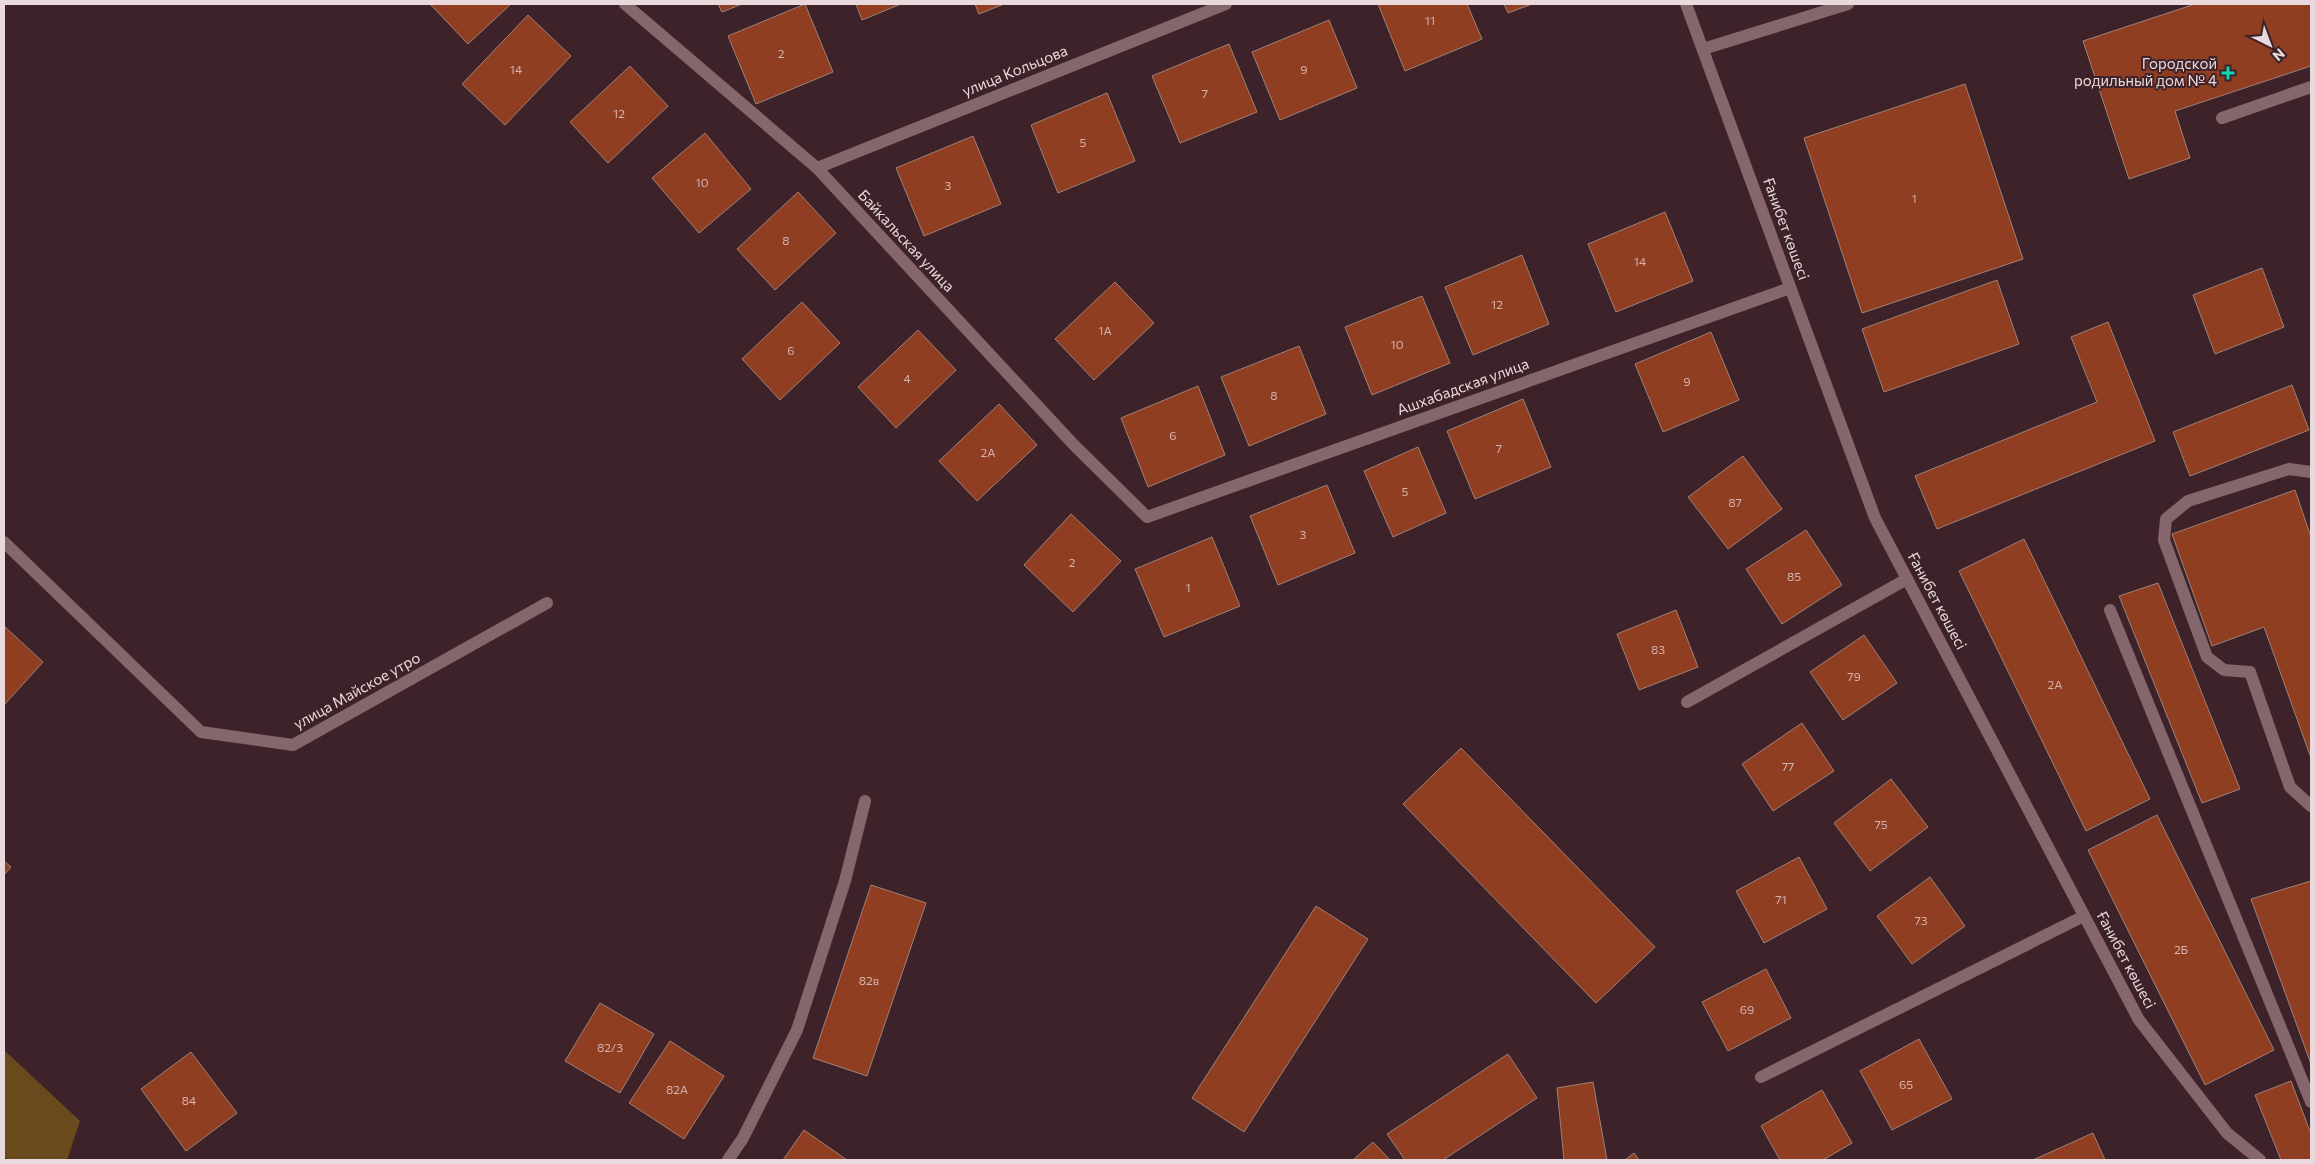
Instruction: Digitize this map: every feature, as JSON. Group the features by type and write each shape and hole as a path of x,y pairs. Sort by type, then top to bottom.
{"street":[{"name":"Байкальская улица","path":"625,4 816,168 1073,444 1147,517"},
{"name":"улица Кольцова","path":"816,168 1226,4"},
{"name":"Ғанибет көшесі","path":"1686,4 1875,518 2139,1020 2227,1133 2260,1160"},
{"path":"1703,49 1848,4"},
{"path":"2222,118 2311,87"},
{"name":"Ашхабадская улица","path":"1147,517 1790,288"},
{"path":"2311,472 2289,469 2188,501 2166,519 2164,540 2207,657 2224,670 2250,672 2290,787 2311,806"},
{"name":"улица Майское утро","path":"4,542 201,732 293,745 547,603"},
{"path":"1687,702 1907,579"},
{"path":"2110,610 2311,1102"},
{"path":"728,1160 742,1138 797,1030 845,881 865,802"},
{"path":"1761,1076 2084,916"}],"shaded area":[{"path":"4,1050 80,1121 67,1160 8,1160 4,1156"}],"building":[{"path":"430,4 511,4 468,44"},
{"path":"718,4 742,4 722,12"},
{"path":"805,4 833,72 756,104 728,36"},
{"path":"856,4 901,4 862,20"},
{"path":"975,4 1004,4 979,14"},
{"path":"1378,4 1467,4 1482,39 1405,71"},
{"path":"1504,4 1532,4 1508,13"},
{"path":"2195,4 2311,4 2311,66 2175,111 2190,158 2129,179 2083,41"},
{"path":"528,15 571,56 505,125 462,84"},
{"path":"1329,20 1357,88 1280,120 1252,52"},
{"path":"1229,44 1257,112 1180,143 1152,76"},
{"path":"630,66 668,106 608,163 570,122"},
{"path":"1965,84 2023,259 1862,313 1804,138"},
{"path":"1107,93 1135,161 1058,193 1031,125"},
{"path":"705,133 751,189 699,233 652,178"},
{"path":"973,136 1001,204 924,236 896,168"},
{"path":"798,192 836,233 775,290 737,249"},
{"path":"1665,212 1693,281 1616,312 1588,244"},
{"path":"1522,255 1549,324 1473,355 1445,287"},
{"path":"2262,268 2284,327 2215,354 2193,295"},
{"path":"1997,280 2019,344 1884,392 1862,329"},
{"path":"1115,282 1154,323 1094,380 1055,339"},
{"path":"1422,296 1450,363 1372,395 1345,327"},
{"path":"802,302 840,343 780,400 742,359"},
{"path":"2108,322 2155,441 1937,529 1915,476 2097,402 2071,337"},
{"path":"918,330 956,370 896,428 858,387"},
{"path":"1711,332 1739,400 1663,432 1635,364"},
{"path":"1299,346 1326,414 1249,446 1221,377"},
{"path":"2292,385 2309,430 2190,476 2173,432"},
{"path":"1198,386 1225,455 1148,487 1121,418"},
{"path":"1523,399 1551,467 1475,499 1447,431"},
{"path":"999,404 1037,445 977,501 939,461"},
{"path":"1418,447 1446,513 1393,537 1364,471"},
{"path":"1743,456 1782,509 1728,549 1688,497"},
{"path":"1327,485 1355,553 1278,585 1250,516"},
{"path":"2295,490 2311,537 2311,758 2264,627 2212,646 2172,534"},
{"path":"1071,514 1121,561 1073,612 1024,565"},
{"path":"1806,530 1842,585 1782,624 1746,569"},
{"path":"1212,537 1240,606 1164,637 1135,569"},
{"path":"2024,539 2150,799 2086,831 1959,571"},
{"path":"2158,583 2240,789 2202,803 2119,596"},
{"path":"1676,610 1698,667 1639,690 1617,634"},
{"path":"4,626 43,662 4,705"},
{"path":"1864,635 1897,683 1843,720 1810,672"},
{"path":"1802,723 1834,771 1773,811 1742,764"},
{"path":"1461,748 1655,947 1596,1003 1403,804"},
{"path":"1891,779 1928,827 1870,871 1834,823"},
{"path":"2157,815 2274,1050 2205,1085 2088,850"},
{"path":"1799,857 1827,909 1764,943 1736,891"},
{"path":"4,861 11,867 4,875"},
{"path":"1930,877 1965,926 1912,964 1877,916"},
{"path":"2311,881 2311,1064 2251,899"},
{"path":"871,885 926,903 867,1076 813,1058"},
{"path":"1316,906 1368,939 1244,1132 1192,1098"},
{"path":"1766,969 1791,1018 1728,1051 1702,1002"},
{"path":"600,1003 654,1034 620,1093 565,1061"},
{"path":"1919,1039 1952,1099 1892,1130 1860,1071"},
{"path":"670,1041 724,1076 684,1139 629,1103"},
{"path":"191,1052 237,1113 186,1151 141,1089"},
{"path":"1508,1054 1537,1098 1443,1160 1405,1160 1387,1134"},
{"path":"2291,1081 2311,1134 2311,1160 2281,1160 2255,1095"},
{"path":"1593,1082 1607,1160 1564,1160 1557,1088"},
{"path":"1822,1090 1852,1143 1823,1160 1780,1160 1761,1126"},
{"path":"804,1130 847,1160 783,1160"},
{"path":"2093,1133 2105,1160 2033,1160"},
{"path":"1373,1142 1390,1160 1353,1160"},
{"path":"1634,1153 1639,1160 1625,1160"}],"place":[{"name":"Городской родильный дом № 4","path":"2228,73"}]}
